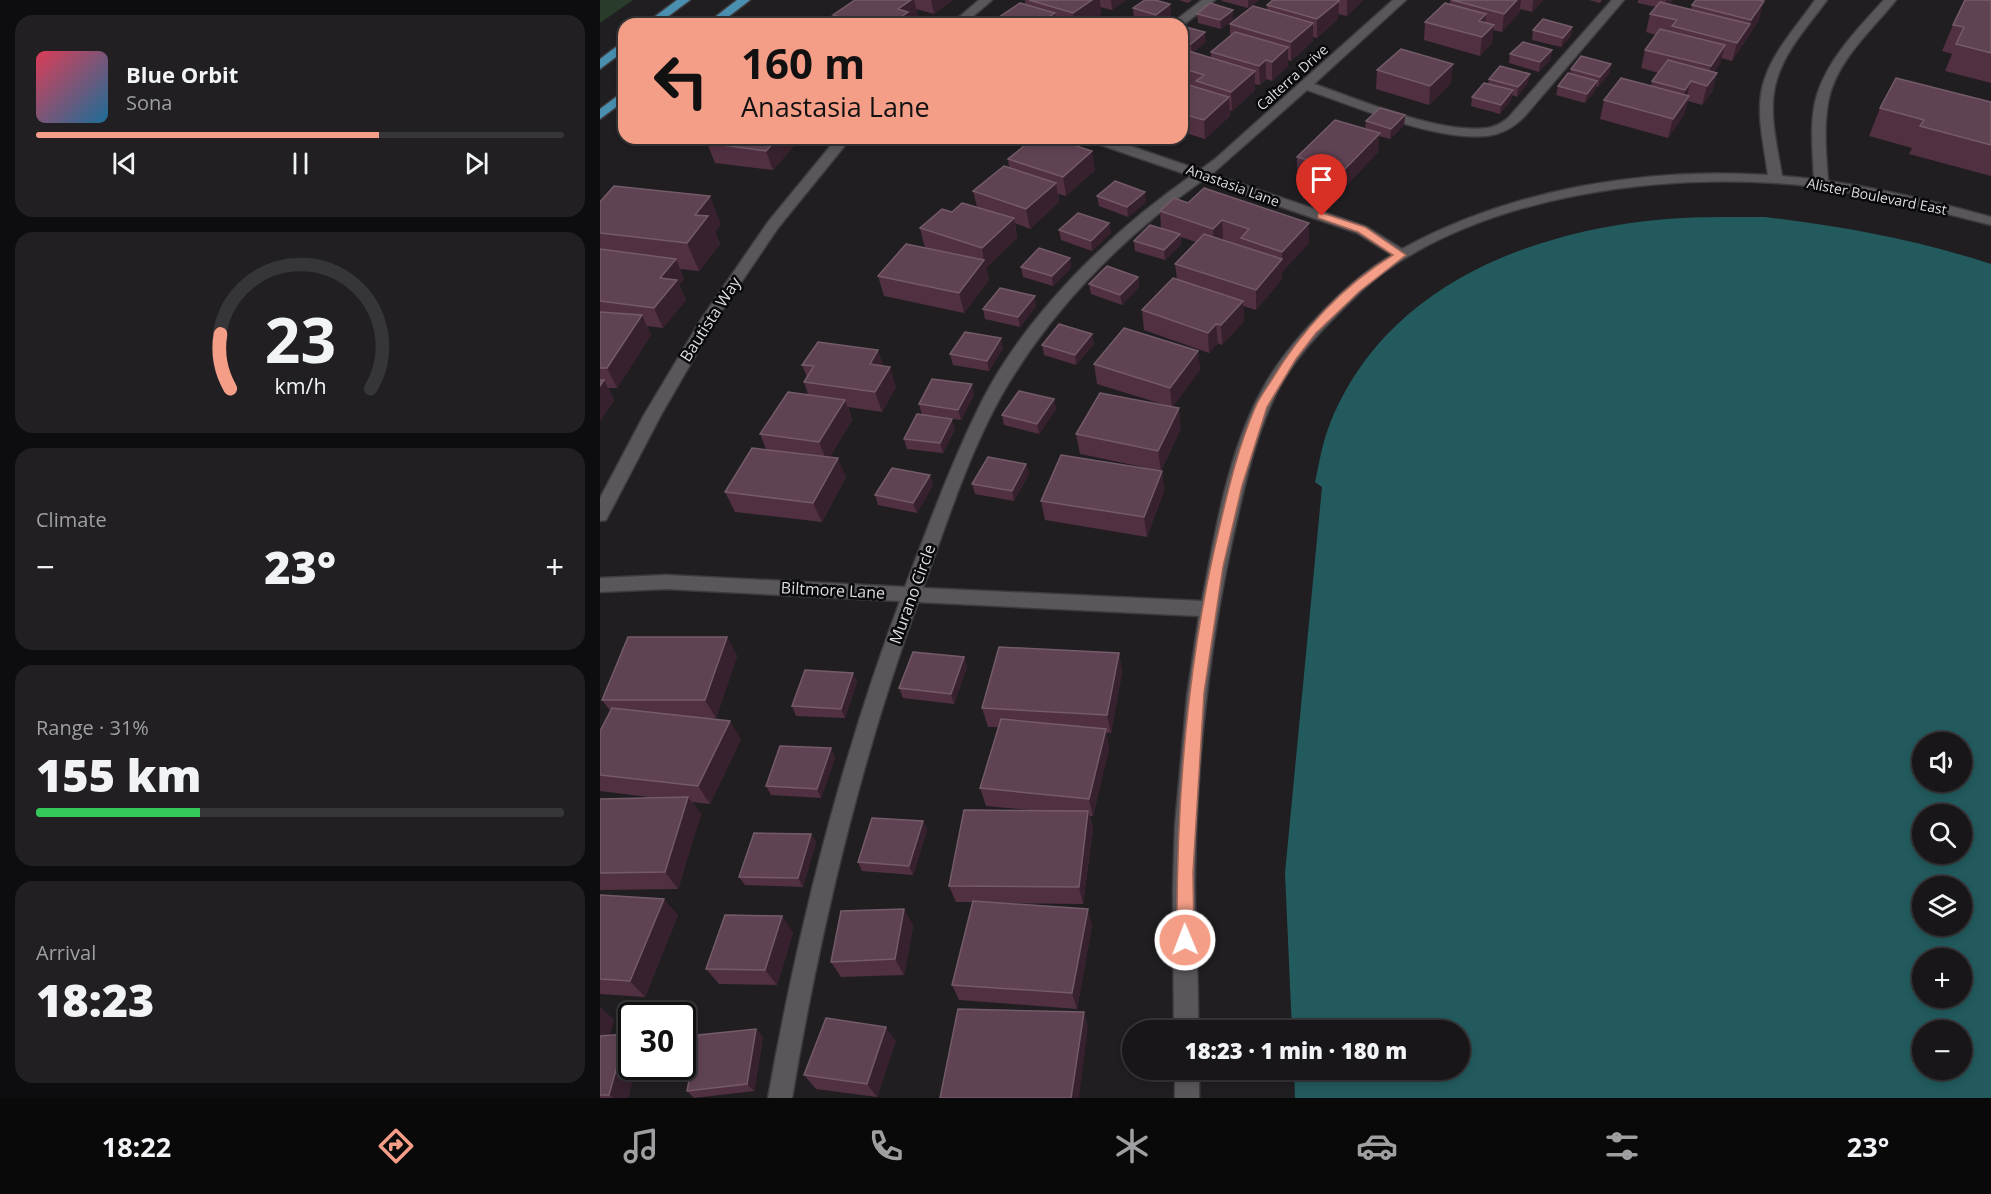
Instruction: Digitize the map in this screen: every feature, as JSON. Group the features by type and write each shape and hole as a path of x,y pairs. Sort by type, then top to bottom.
{"main road":[{"path":"659,18 684,0"},
{"path":"720,18 744,0"},
{"path":"600,65 618,50"},
{"path":"600,115 618,100"}],"street":[{"path":"964,18 986,0"},
{"path":"1186,18 1209,0"},
{"name":"Calterra Drive","path":"1202,174 1220,162 1400,0"},
{"path":"1305,85 1452,130 1486,133 1510,124 1618,0"},
{"path":"1776,180 1769,132 1767,92 1770,79 1776,65 1821,0"},
{"path":"1821,184 1820,116 1824,94 1832,75 1870,21 1890,0"},
{"name":"Bautista Way","path":"600,515 643,430 731,285 819,165 838,144"},
{"name":"Anastasia Lane","path":"1112,144 1362,230 1401,255"},
{"name":"Murano Circle","path":"780,1098 796,1005 820,900 877,689 954,482 991,400 1042,322 1098,260 1177,192 1202,174"},
{"name":"Alister Boulevard East","path":"1186,1020 1184,872 1196,693 1216,567 1236,486 1261,406 1273,384 1312,330 1356,288 1401,255 1496,213 1606,185 1700,178 1797,181 1934,204 1991,221"},
{"name":"Biltmore Lane","path":"600,585 666,582 1210,609"},
{"path":"1187,1080 1187,1098"}],"green space":[{"path":"600,0 633,0 600,23"}],"water":[{"path":"1705,217 1765,217 1851,229 1935,248 1991,264 1991,1098 1295,1098 1294,1080 1470,1080 1470,1020 1292,1020 1285,873 1322,487 1315,482 1328,429 1351,382 1380,342 1416,308 1456,280 1500,258 1547,241 1596,229 1646,221"}],"building":[{"path":"855,0 911,0 898,9 908,12 900,18 845,18 833,15"},
{"path":"1029,0 1092,0 1073,13"},
{"path":"1145,0 1170,4 1156,15 1133,8"},
{"path":"1273,0 1339,1 1317,19 1267,5"},
{"path":"1452,0 1517,0 1504,14"},
{"path":"1696,0 1764,1 1751,20 1692,5"},
{"path":"1965,0 1991,0 1991,53 1956,44 1964,27 1953,25"},
{"path":"1660,2 1750,24 1737,43 1672,26 1677,20 1650,14"},
{"path":"1020,3 1055,13 1048,18 998,18"},
{"path":"1210,3 1233,10 1220,20 1197,14"},
{"path":"1445,3 1486,14 1479,21 1494,25 1482,37 1425,22"},
{"path":"1253,6 1313,23 1291,42 1230,24"},
{"path":"1543,19 1572,27 1563,38 1533,30"},
{"path":"1188,28 1205,32 1191,44 1188,43"},
{"path":"1660,29 1725,45 1711,66 1645,50"},
{"path":"1235,32 1288,47 1272,62 1266,60 1259,66 1211,52"},
{"path":"1523,42 1552,50 1540,62 1510,54"},
{"path":"1401,49 1453,64 1430,86 1377,70"},
{"path":"1188,51 1255,71 1231,92 1196,81 1204,75 1188,70"},
{"path":"1581,56 1611,64 1600,77 1571,69"},
{"path":"1668,60 1717,73 1707,86 1691,81 1685,90 1652,81"},
{"path":"1500,66 1530,74 1518,87 1489,79"},
{"path":"1568,73 1597,81 1587,94 1558,86"},
{"path":"1621,78 1689,96 1673,119 1604,100"},
{"path":"1896,78 1991,102 1991,145 1920,126 1924,120 1880,108"},
{"path":"1484,83 1513,90 1501,105 1472,97"},
{"path":"1188,85 1229,97 1204,120 1188,116"},
{"path":"1380,108 1405,115 1391,129 1366,121"},
{"path":"1335,120 1380,133 1343,171 1297,157"},
{"path":"714,144 772,144 766,151"},
{"path":"1027,144 1070,144 1092,151 1063,177 1008,159"},
{"path":"1004,166 1056,183 1026,209 973,191"},
{"path":"1115,181 1145,192 1127,207 1097,196"},
{"path":"614,186 710,196 695,215 708,216 687,243 600,233 600,202"},
{"path":"1204,188 1309,223 1282,252 1241,238 1249,229 1222,220 1213,229 1160,211 1174,198 1188,203"},
{"path":"962,203 1014,218 982,248 920,228 942,209 952,212"},
{"path":"1078,213 1109,223 1091,241 1059,230"},
{"path":"1150,225 1180,234 1164,250 1134,241"},
{"path":"1204,234 1282,259 1256,290 1175,264"},
{"path":"906,244 984,260 959,293 878,276"},
{"path":"1039,248 1070,258 1052,276 1021,267"},
{"path":"600,249 676,259 660,278 677,280 654,308 600,301"},
{"path":"1107,266 1138,277 1120,295 1089,284"},
{"path":"1173,278 1243,301 1221,325 1216,324 1208,333 1142,310"},
{"path":"1000,288 1035,296 1018,317 983,309"},
{"path":"600,312 642,315 607,368 600,368"},
{"path":"1059,324 1092,334 1075,355 1042,345"},
{"path":"1124,328 1198,351 1170,388 1094,364"},
{"path":"965,332 1001,338 987,361 950,354"},
{"path":"818,342 878,350 870,364 890,367 875,392 804,382 814,366 802,365"},
{"path":"932,379 972,384 958,410 919,404"},
{"path":"1019,391 1054,399 1037,424 1002,415"},
{"path":"788,392 845,400 819,442 760,434"},
{"path":"1100,393 1179,408 1158,451 1076,434"},
{"path":"917,414 952,419 940,443 904,439"},
{"path":"752,448 838,458 813,503 725,492"},
{"path":"1061,455 1162,471 1144,517 1041,501"},
{"path":"988,457 1026,464 1012,491 972,484"},
{"path":"892,468 930,475 913,503 875,495"},
{"path":"628,637 727,637 705,700 602,700"},
{"path":"999,647 1119,653 1107,715 982,708"},
{"path":"913,652 964,657 951,694 899,688"},
{"path":"805,670 853,673 841,709 792,706"},
{"path":"612,708 730,721 698,786 600,775 600,731"},
{"path":"1001,719 1106,729 1089,799 980,788"},
{"path":"780,746 831,748 817,789 766,786"},
{"path":"688,797 665,872 600,873 600,799"},
{"path":"964,810 1088,811 1079,887 949,886"},
{"path":"872,818 923,821 909,866 858,862"},
{"path":"754,833 811,834 798,878 739,877"},
{"path":"600,895 664,899 630,981 600,979"},
{"path":"973,901 1088,909 1072,993 952,985"},
{"path":"904,909 895,959 831,962 841,911"},
{"path":"725,915 782,916 765,970 706,969"},
{"path":"958,1009 1084,1012 1071,1098 940,1098"},
{"path":"826,1018 886,1027 867,1084 804,1075"},
{"path":"756,1029 747,1084 687,1091 689,1080 696,1080 698,1035"},
{"path":"618,1035 618,1063 609,1095 600,1095 600,1036"}],"route":[{"path":"1185,940 1184,872 1196,693 1216,567 1236,486 1261,406 1273,384 1312,330 1356,288 1401,255 1362,230 1322,216"}]}
